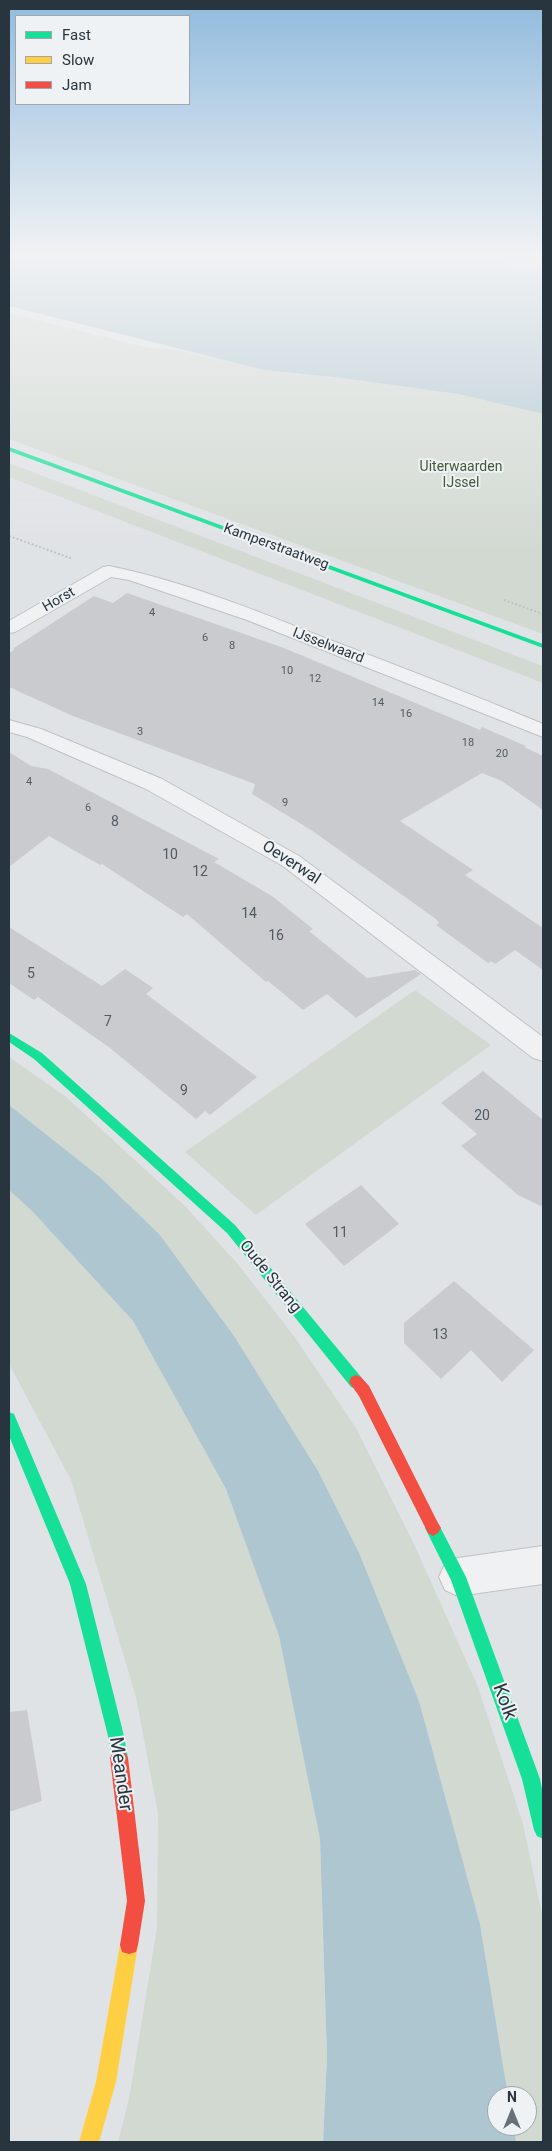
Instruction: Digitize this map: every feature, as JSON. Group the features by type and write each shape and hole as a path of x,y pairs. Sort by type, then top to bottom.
{"street":[{"name":"Kamperstraatweg","path":"9,449 543,646"},
{"name":"Horst","path":"9,628 109,571"},
{"name":"IJsselwaard","path":"109,571 133,576 253,616 490,708 543,732"},
{"name":"Oeverwal","path":"9,726 34,733 154,784 291,861 543,1051"},
{"name":"Oude Strang","path":"9,1038 38,1056 231,1229 364,1391 458,1577"},
{"name":"Meander","path":"9,1420 78,1584 116,1736 136,1901 106,2082 89,2142"},
{"path":"458,1577 543,1565"},
{"name":"Kolk","path":"458,1577 531,1779 543,1830"}],"path":[{"path":"9,536 109,571"}],"green space":[{"name":"Uiterwaarden IJssel","path":"9,352 189,352 264,370 342,378 458,394 543,414 543,634 9,439"},
{"path":"9,463 543,666 543,683 9,477"},
{"path":"415,990 491,1045 256,1215 185,1152"},
{"path":"9,1057 65,1096 184,1205 237,1263 294,1336 356,1428 415,1546 478,1687 523,1824 543,1919 543,2142 516,2142 515,2136 537,2136 537,2086 506,2086 480,1924 419,1701 360,1555 159,1234 100,1177 9,1105"},
{"path":"9,1190 32,1211 133,1321 226,1489 279,1636 320,1839 327,2057 323,2142 118,2142 130,2094 157,1927 158,1814 136,1697 71,1480 9,1364"}],"water":[{"path":"194,352 543,352 543,414 458,394 342,378 264,370"},
{"path":"9,1105 100,1177 159,1234 234,1336 318,1471 360,1555 419,1701 480,1924 506,2086 487,2086 487,2136 515,2136 516,2142 323,2142 327,2057 320,1839 279,1636 226,1489 133,1321 32,1211 9,1190"}],"building":[{"path":"127,593 284,648 480,730 482,727 526,746 524,747 543,756 543,810 502,781 482,773 400,821 473,870 465,875 543,928 543,970 515,950 495,964 491,961 488,963 436,925 439,923 436,919 311,830 252,794 255,784 73,716 9,687 9,653 14,648 94,596 113,603"},
{"path":"9,752 31,766 48,769 219,859 214,862 272,896 313,929 309,931 367,978 415,970 421,974 356,1018 327,994 303,1010 268,981 266,982 187,914 183,917 102,864 100,865 49,836 9,867"},
{"path":"9,927 102,986 125,969 153,988 146,994 257,1077 210,1115 205,1111 196,1119 110,1048 38,997 34,1000 9,983"},
{"path":"483,1071 543,1120 543,1207 518,1195 461,1146 477,1134 441,1103"},
{"path":"361,1185 399,1224 344,1266 305,1224"},
{"path":"454,1281 534,1350 502,1382 471,1350 441,1379 404,1343 404,1323"},
{"path":"27,1710 42,1801 9,1812 9,1712"}],"traffic: fast":[{"path":"9,449 543,646"},
{"path":"9,1037 38,1056 231,1229 356,1382"},
{"path":"9,1419 78,1584 116,1736 119,1758"},
{"path":"433,1528 458,1577 531,1779 543,1830"}],"traffic: slow":[{"path":"89,2142 106,2082 129,1945"}],"traffic: jam":[{"path":"356,1382 364,1391 433,1528"},
{"path":"119,1758 136,1901 129,1945"}]}
